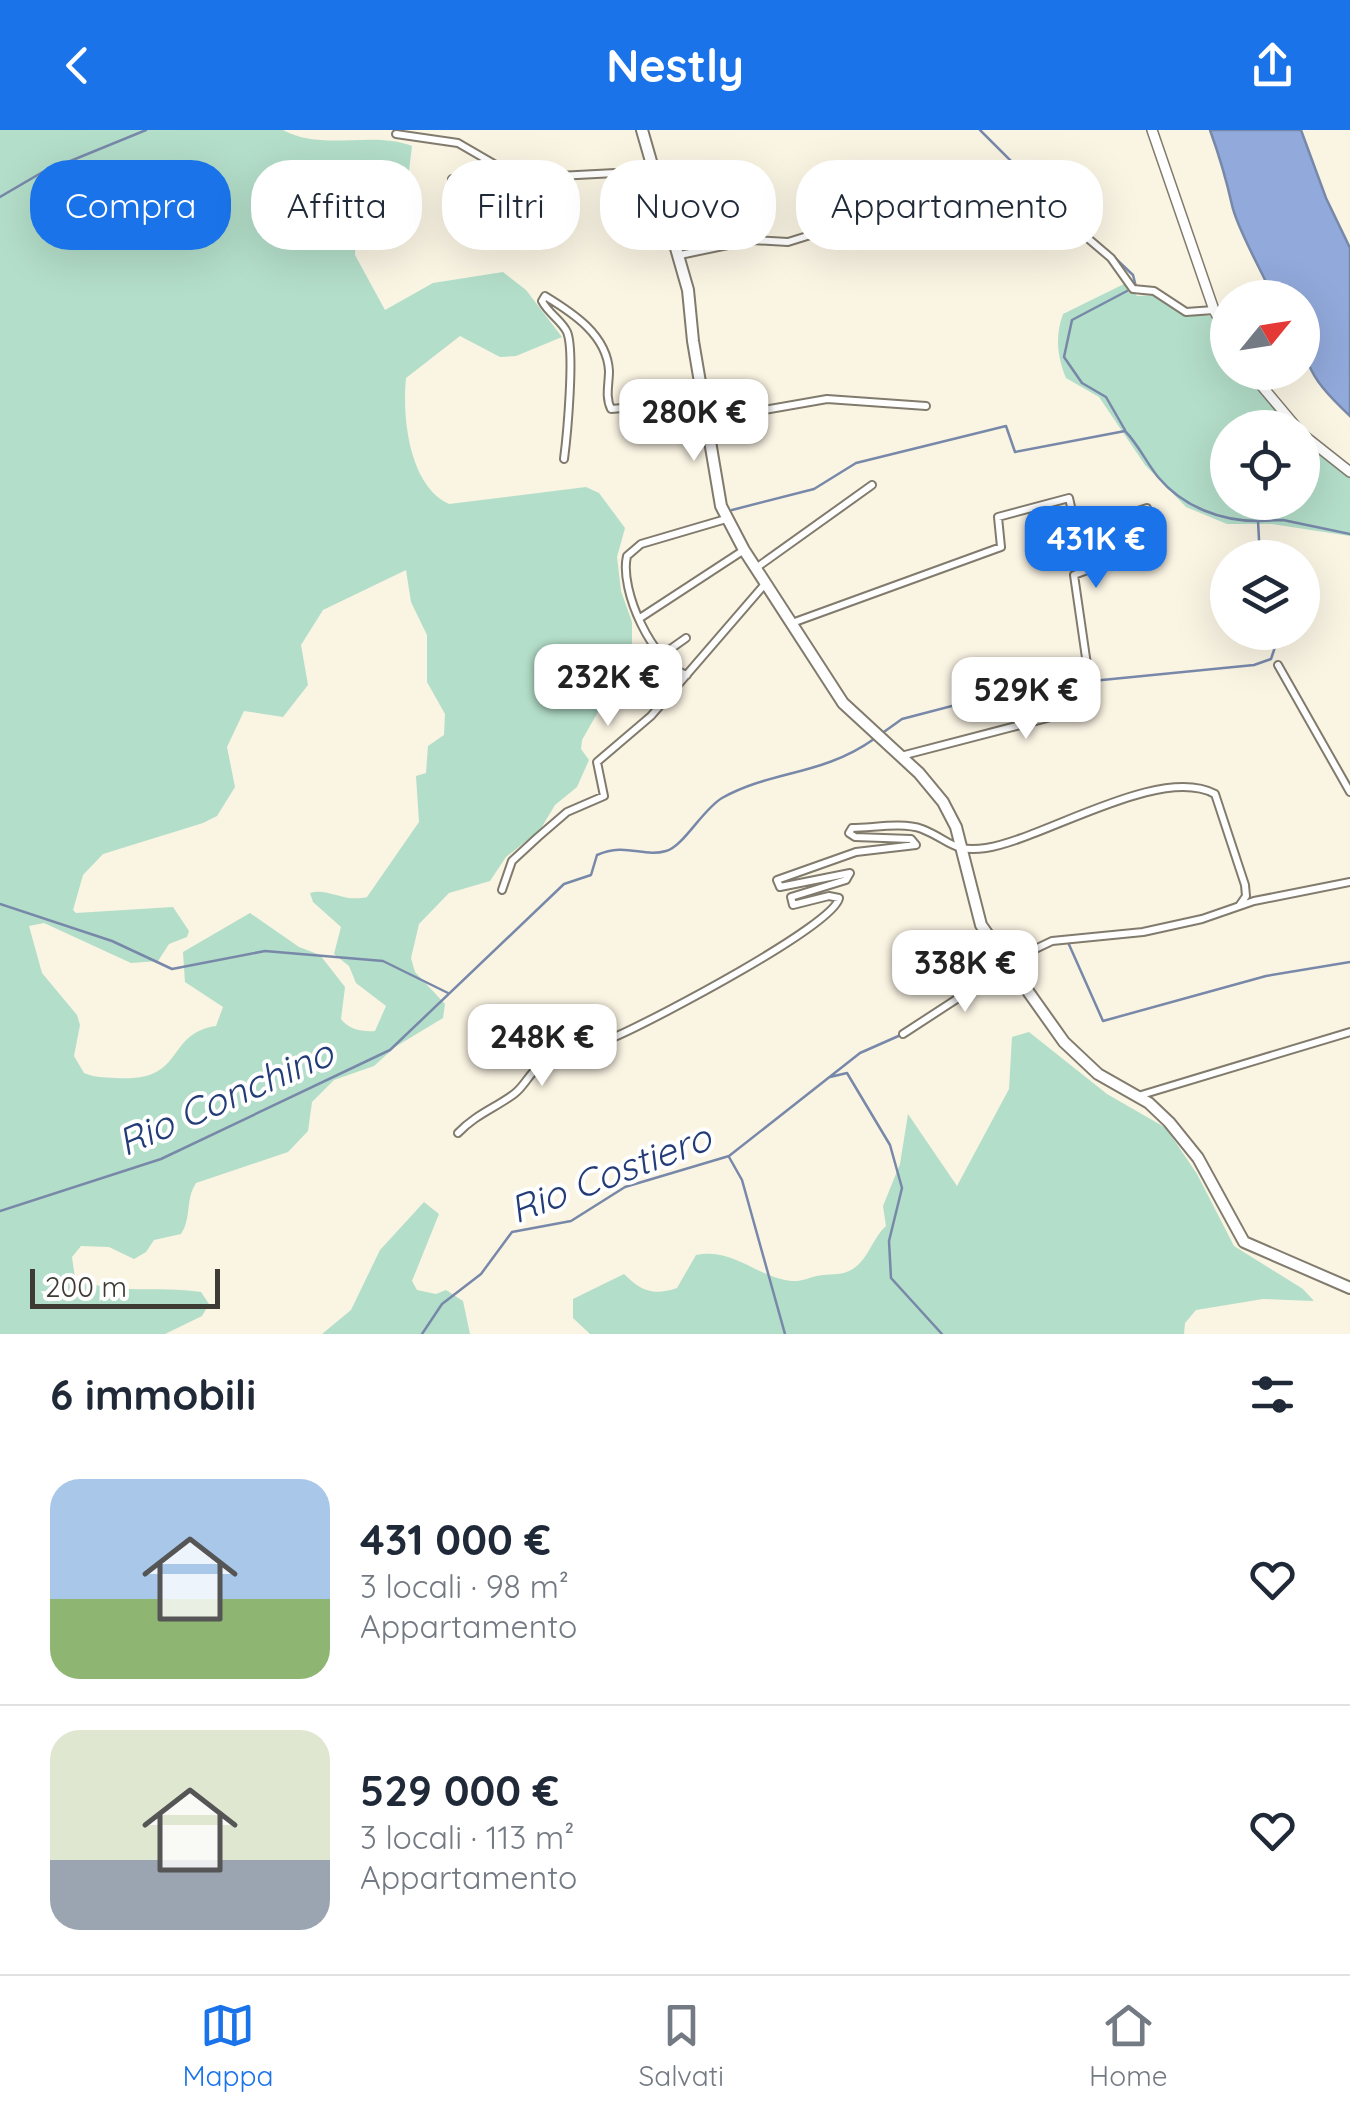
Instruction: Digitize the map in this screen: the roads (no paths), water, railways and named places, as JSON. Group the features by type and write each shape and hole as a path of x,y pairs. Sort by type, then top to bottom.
{"main road":[{"path":"642,130 652,160"},
{"path":"679,250 726,519 843,704 943,802 962,851 975,910 1008,964 1082,1061 1138,1096 1169,1122 1198,1158 1244,1242 1350,1288"}],"street":[{"path":"1152,130 1210,298"},
{"path":"396,134 458,143 487,160"},
{"path":"680,254 752,240 788,242 894,208 934,205 1018,178 1111,258 1133,290 1154,291 1186,312 1210,310"},
{"path":"564,460 570,418 569,343 564,328 542,302 545,296 580,318 602,344 608,358 611,410 703,400"},
{"path":"1265,390 1282,410"},
{"path":"706,420 827,399 926,406"},
{"path":"1320,448 1350,472"},
{"path":"756,568 872,485"},
{"path":"792,623 1001,547 998,517 1018,508 1069,498 1076,524 1086,528 1147,508"},
{"path":"687,675 671,667 662,655 628,596 627,556 654,539 726,519"},
{"path":"900,756 1090,709 1090,679 1074,575 1098,566 1086,528"},
{"path":"640,618 744,550"},
{"path":"502,890 512,861 526,848 567,812 604,796 598,762 651,716 766,583"},
{"path":"662,655 686,638"},
{"path":"1278,665 1350,792"},
{"path":"458,1133 493,1104 516,1093 544,1064 618,1036 736,976 812,928 830,914 839,898 829,896 792,905 790,898 846,880 850,873 780,887 777,880 856,852 916,844 911,840 855,837 850,833 852,828 922,829 962,851 988,848 1078,813 1183,784 1215,794 1245,886 1246,896 1239,906"},
{"path":"903,1034 1008,964 1052,941 1129,934 1350,882"},
{"path":"1138,1096 1350,1032"}],"water":[{"path":"1210,130 1301,130 1350,248 1350,416 1320,384 1320,280 1265,280 1235,215"}],"waterway":[{"path":"0,197 41,173 146,130"},
{"path":"980,130 1010,160"},
{"path":"1103,247 1109,252"},
{"path":"1115,258 1133,275 1136,287"},
{"path":"1125,430 1106,397 1082,383 1064,357 1072,320 1127,291"},
{"path":"732,510 814,489 856,463 1006,426 1015,452 1125,431 1158,477 1179,497 1217,515 1258,521"},
{"path":"1259,540 1258,521 1283,520 1350,534"},
{"path":"881,734 902,719 1021,688 1254,665 1271,659 1274,650"},
{"name":"Rio Conchino","path":"0,1211 161,1159 390,1050 564,884 591,875 597,855 617,850 666,851 679,843 722,798 760,782 835,760 874,739"},
{"path":"0,904 112,941 172,969 265,951 383,961 448,993"},
{"path":"1067,940 1103,1021 1266,976 1350,962"},
{"name":"Rio Costiero","path":"422,1334 442,1304 481,1274 512,1232 571,1221 625,1187 729,1156 860,1053 903,1034"},
{"path":"830,1077 847,1073 890,1145 902,1188 889,1241 891,1278 942,1334"},
{"path":"729,1157 742,1180 785,1334"}]}
